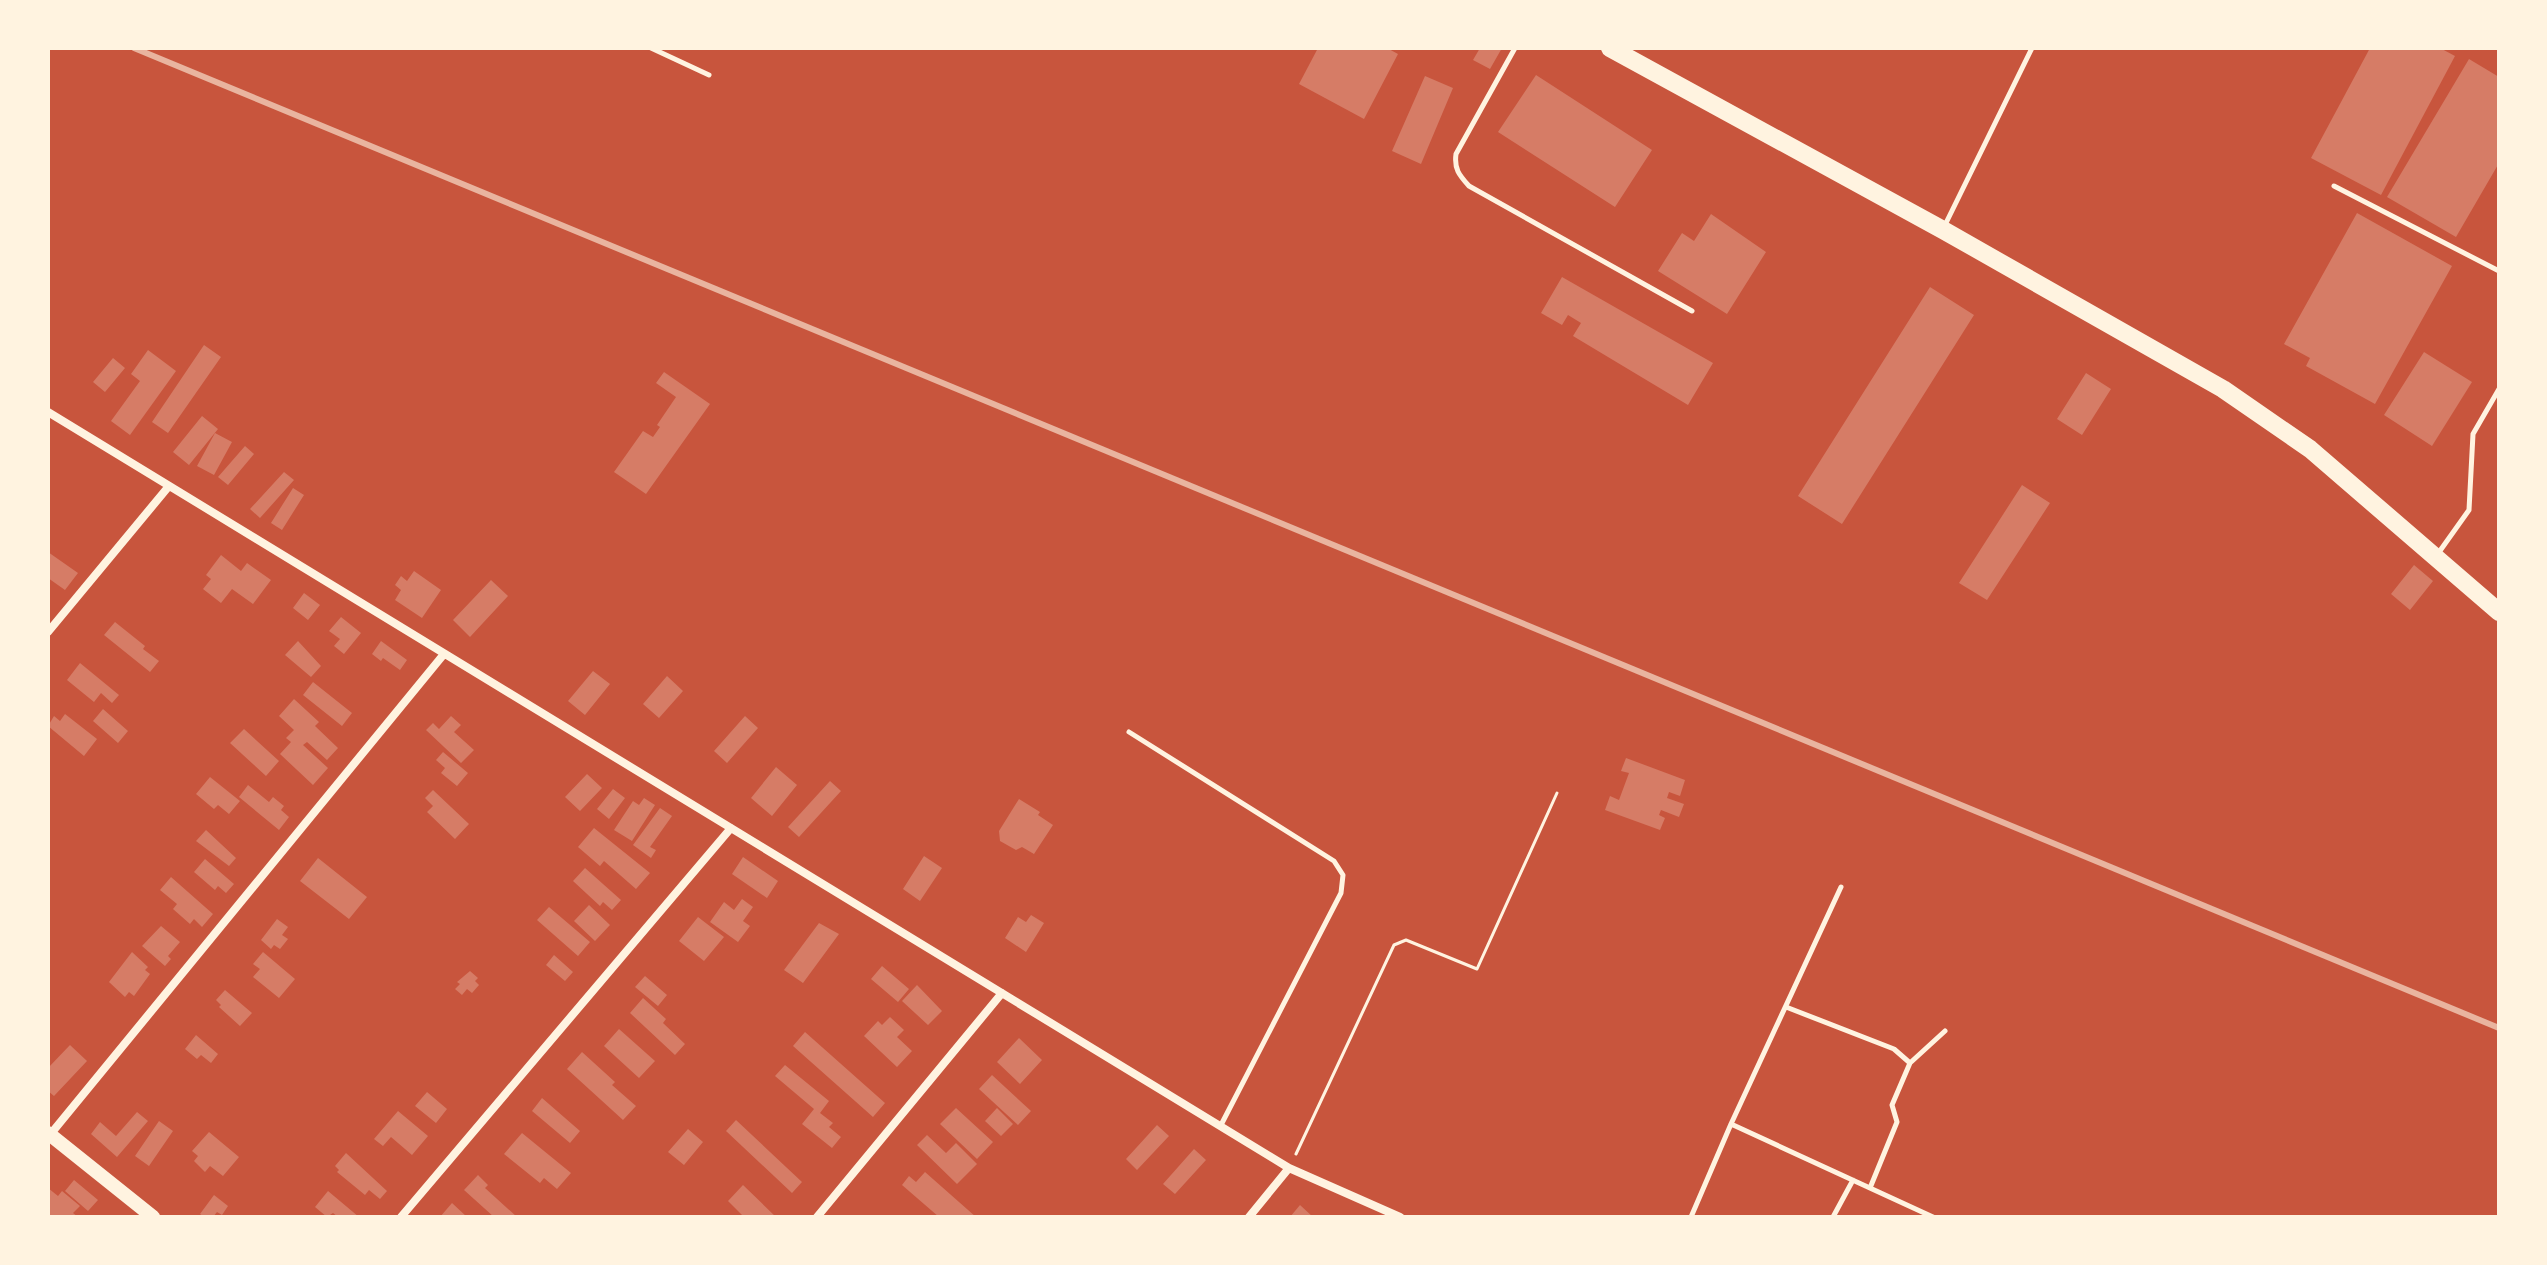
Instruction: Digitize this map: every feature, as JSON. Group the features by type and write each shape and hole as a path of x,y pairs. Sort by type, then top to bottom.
{"main road":[{"path":"1610,48 1943,230 2223,389 2310,449 2499,612"}],"street":[{"path":"48,412 1289,1168 1400,1217"},
{"path":"48,632 169,486"},
{"path":"153,1217 49,1135 444,654"},
{"path":"401,1217 731,828"},
{"path":"817,1217 1002,993"},
{"path":"1249,1217 1289,1168"}],"lane":[{"path":"651,48 709,75"},
{"path":"1515,48 1456,154 1455,165 1459,175 1469,186 1692,311"},
{"path":"1943,230 2032,48"},
{"path":"2334,186 2499,271"},
{"path":"2437,556 2469,510 2473,434 2499,389"},
{"path":"1129,732 1334,861 1343,875 1341,893 1220,1126"},
{"path":"1691,1217 1841,887"},
{"path":"1786,1007 1894,1049 1910,1063"},
{"path":"1870,1188 1897,1122 1892,1105 1910,1063 1945,1031"},
{"path":"1731,1124 1933,1217"},
{"path":"1833,1217 1853,1180"}],"path":[{"path":"1289,1168 1394,945 1406,940 1477,969 1557,793"}],"building":[{"path":"1318,48 1387,48 1398,54 1364,119 1299,84"},
{"path":"1480,48 1502,48 1490,69 1473,60"},
{"path":"2370,48 2440,48 2455,56 2381,195 2311,158"},
{"path":"2469,59 2499,77 2499,163 2456,237 2387,197"},
{"path":"1536,75 1652,150 1615,207 1498,132"},
{"path":"1425,76 1453,88 1421,164 1392,151"},
{"path":"2357,213 2452,266 2375,404 2306,366 2310,358 2284,344"},
{"path":"1711,214 1766,252 1727,314 1658,271 1682,233 1694,241"},
{"path":"1562,277 1713,363 1688,405 1573,336 1581,323 1568,315 1562,325 1541,313"},
{"path":"1930,287 1974,315 1842,524 1798,496"},
{"path":"204,345 221,357 168,433 152,422"},
{"path":"148,350 176,371 130,435 111,421 140,381 131,374"},
{"path":"2424,352 2472,382 2432,446 2384,415"},
{"path":"113,358 125,368 105,392 93,382"},
{"path":"664,372 710,404 646,494 614,472 643,431 653,437 660,427 657,425 676,397 656,383"},
{"path":"2086,373 2111,389 2082,435 2057,419"},
{"path":"202,416 218,429 189,465 173,452"},
{"path":"215,433 232,442 214,475 197,466"},
{"path":"245,446 254,454 228,485 218,477"},
{"path":"284,472 294,480 260,518 250,509"},
{"path":"2022,485 2050,503 1987,600 1959,583"},
{"path":"293,488 304,495 282,530 271,523"},
{"path":"48,552 78,573 65,590 48,578"},
{"path":"221,555 241,571 247,563 271,580 253,604 232,589 221,603 203,589 211,579 206,575"},
{"path":"2414,565 2433,581 2410,610 2391,594"},
{"path":"414,571 441,590 422,618 395,600 401,590 395,585 401,576 407,581"},
{"path":"491,580 508,596 470,637 453,620"},
{"path":"304,593 320,605 308,620 293,608"},
{"path":"341,617 361,633 344,654 334,646 340,639 329,631"},
{"path":"115,622 159,661 150,672 104,635"},
{"path":"298,641 321,666 311,677 285,655"},
{"path":"381,641 407,660 400,670 372,654"},
{"path":"80,663 119,695 112,703 101,693 94,702 67,680"},
{"path":"593,671 610,684 585,715 568,701"},
{"path":"667,676 683,691 659,718 643,704"},
{"path":"313,682 352,713 342,726 303,695"},
{"path":"294,699 319,722 315,726 338,748 327,760 307,742 303,745 328,768 313,785 280,754 291,742 286,738 294,730 279,716"},
{"path":"103,709 128,731 118,743 93,721"},
{"path":"65,714 97,739 84,756 48,726 54,716 60,721"},
{"path":"451,716 461,725 454,732 474,750 461,763 426,730 433,723 439,729"},
{"path":"745,716 758,728 727,763 714,751"},
{"path":"244,729 279,761 266,776 230,743"},
{"path":"443,752 468,773 457,786 441,773 445,768 436,760"},
{"path":"1626,758 1685,780 1680,796 1669,792 1667,798 1684,804 1679,817 1661,810 1659,815 1665,818 1660,830 1605,810 1610,796 1619,800 1629,773 1621,771"},
{"path":"776,767 797,785 772,816 751,798"},
{"path":"587,774 602,788 580,811 565,797"},
{"path":"210,777 240,801 229,814 218,805 214,809 196,794"},
{"path":"830,781 841,791 799,837 788,827"},
{"path":"248,785 269,802 273,797 284,806 281,810 289,817 279,830 239,797"},
{"path":"613,789 625,798 609,819 597,809"},
{"path":"433,790 469,824 455,839 427,812 433,806 425,798"},
{"path":"644,798 655,805 632,841 614,830 633,801 639,805"},
{"path":"1019,799 1040,812 1038,815 1053,825 1034,854 1022,847 1016,850 1000,841 999,831"},
{"path":"660,808 672,816 650,847 656,850 651,858 633,845"},
{"path":"594,828 650,873 636,889 604,861 600,866 578,847"},
{"path":"206,830 236,858 229,866 196,841"},
{"path":"924,856 942,868 920,901 903,889"},
{"path":"743,857 778,881 767,898 732,874"},
{"path":"318,858 367,897 349,919 300,881"},
{"path":"205,859 234,884 226,893 218,886 215,890 194,872"},
{"path":"585,868 621,900 612,910 603,902 600,906 573,881"},
{"path":"171,877 213,914 202,927 194,919 190,924 173,909 177,904 160,890"},
{"path":"742,899 753,907 743,921 750,926 738,942 710,922 724,902 734,910"},
{"path":"589,905 610,925 595,941 574,921"},
{"path":"549,907 590,942 578,956 537,920"},
{"path":"1031,915 1044,923 1026,952 1005,938 1018,917 1026,922"},
{"path":"698,917 724,937 704,961 679,941"},
{"path":"277,919 288,927 282,935 288,939 280,949 274,945 271,949 261,940"},
{"path":"819,923 839,934 803,983 784,970"},
{"path":"161,926 180,942 168,956 171,959 165,966 142,946"},
{"path":"132,952 148,967 145,970 150,974 134,996 129,992 125,997 109,982"},
{"path":"263,952 295,979 279,998 253,977 260,969 253,964"},
{"path":"554,955 573,972 565,981 546,965"},
{"path":"882,966 909,989 898,1002 871,979"},
{"path":"470,971 478,978 475,981 479,985 472,993 467,989 462,995 455,989 460,984 457,982"},
{"path":"645,976 667,995 658,1006 635,987"},
{"path":"917,985 942,1011 928,1025 902,1001"},
{"path":"225,990 252,1013 240,1026 219,1007 221,1005 216,1000"},
{"path":"643,998 666,1019 663,1023 685,1044 675,1055 630,1013"},
{"path":"890,1017 904,1030 897,1037 912,1051 897,1067 864,1036 878,1021 882,1025"},
{"path":"619,1029 655,1061 639,1078 604,1046"},
{"path":"805,1032 885,1103 873,1117 793,1046"},
{"path":"196,1035 218,1054 211,1063 201,1055 197,1059 185,1049"},
{"path":"1019,1038 1042,1060 1020,1084 997,1062"},
{"path":"70,1045 87,1061 54,1096 48,1091 48,1068"},
{"path":"582,1052 636,1106 623,1120 567,1069"},
{"path":"785,1065 829,1101 820,1113 833,1123 829,1127 841,1137 832,1148 802,1124 814,1109 775,1076"},
{"path":"992,1075 1031,1111 1018,1125 979,1089"},
{"path":"427,1092 447,1109 436,1123 415,1106"},
{"path":"542,1098 580,1131 570,1143 532,1111"},
{"path":"956,1108 993,1142 977,1159 940,1124"},
{"path":"997,1108 1013,1124 1001,1136 985,1121"},
{"path":"398,1111 428,1136 412,1155 391,1137 383,1146 374,1139"},
{"path":"137,1112 148,1121 117,1157 91,1134 100,1122 116,1136"},
{"path":"736,1120 802,1182 792,1193 726,1131"},
{"path":"159,1121 173,1131 149,1166 135,1156"},
{"path":"1157,1125 1169,1136 1137,1170 1126,1159"},
{"path":"688,1129 703,1142 684,1165 668,1152"},
{"path":"209,1132 239,1157 223,1176 210,1166 205,1172 194,1161 198,1156 192,1151"},
{"path":"522,1133 571,1173 557,1189 544,1178 540,1183 504,1154"},
{"path":"927,1135 946,1153 956,1143 977,1164 957,1184 917,1145"},
{"path":"1194,1149 1206,1160 1175,1194 1163,1184"},
{"path":"346,1153 387,1191 380,1199 369,1190 365,1195 337,1172 339,1170 335,1166"},
{"path":"925,1172 976,1217 939,1217 902,1185 909,1176 916,1182"},
{"path":"478,1175 488,1185 485,1188 517,1217 494,1217 464,1190"},
{"path":"74,1180 98,1200 88,1211 65,1191"},
{"path":"743,1185 776,1217 744,1217 728,1201"},
{"path":"48,1188 58,1196 62,1191 80,1206 73,1213 78,1217 48,1217"},
{"path":"328,1191 359,1217 338,1217 333,1213 327,1217 315,1207"},
{"path":"214,1195 228,1206 222,1215 217,1212 213,1217 204,1217 200,1214"},
{"path":"452,1203 467,1217 440,1217"},
{"path":"1300,1205 1313,1217 1290,1217"}],"railway":[{"path":"134,48 2499,1028"}]}
